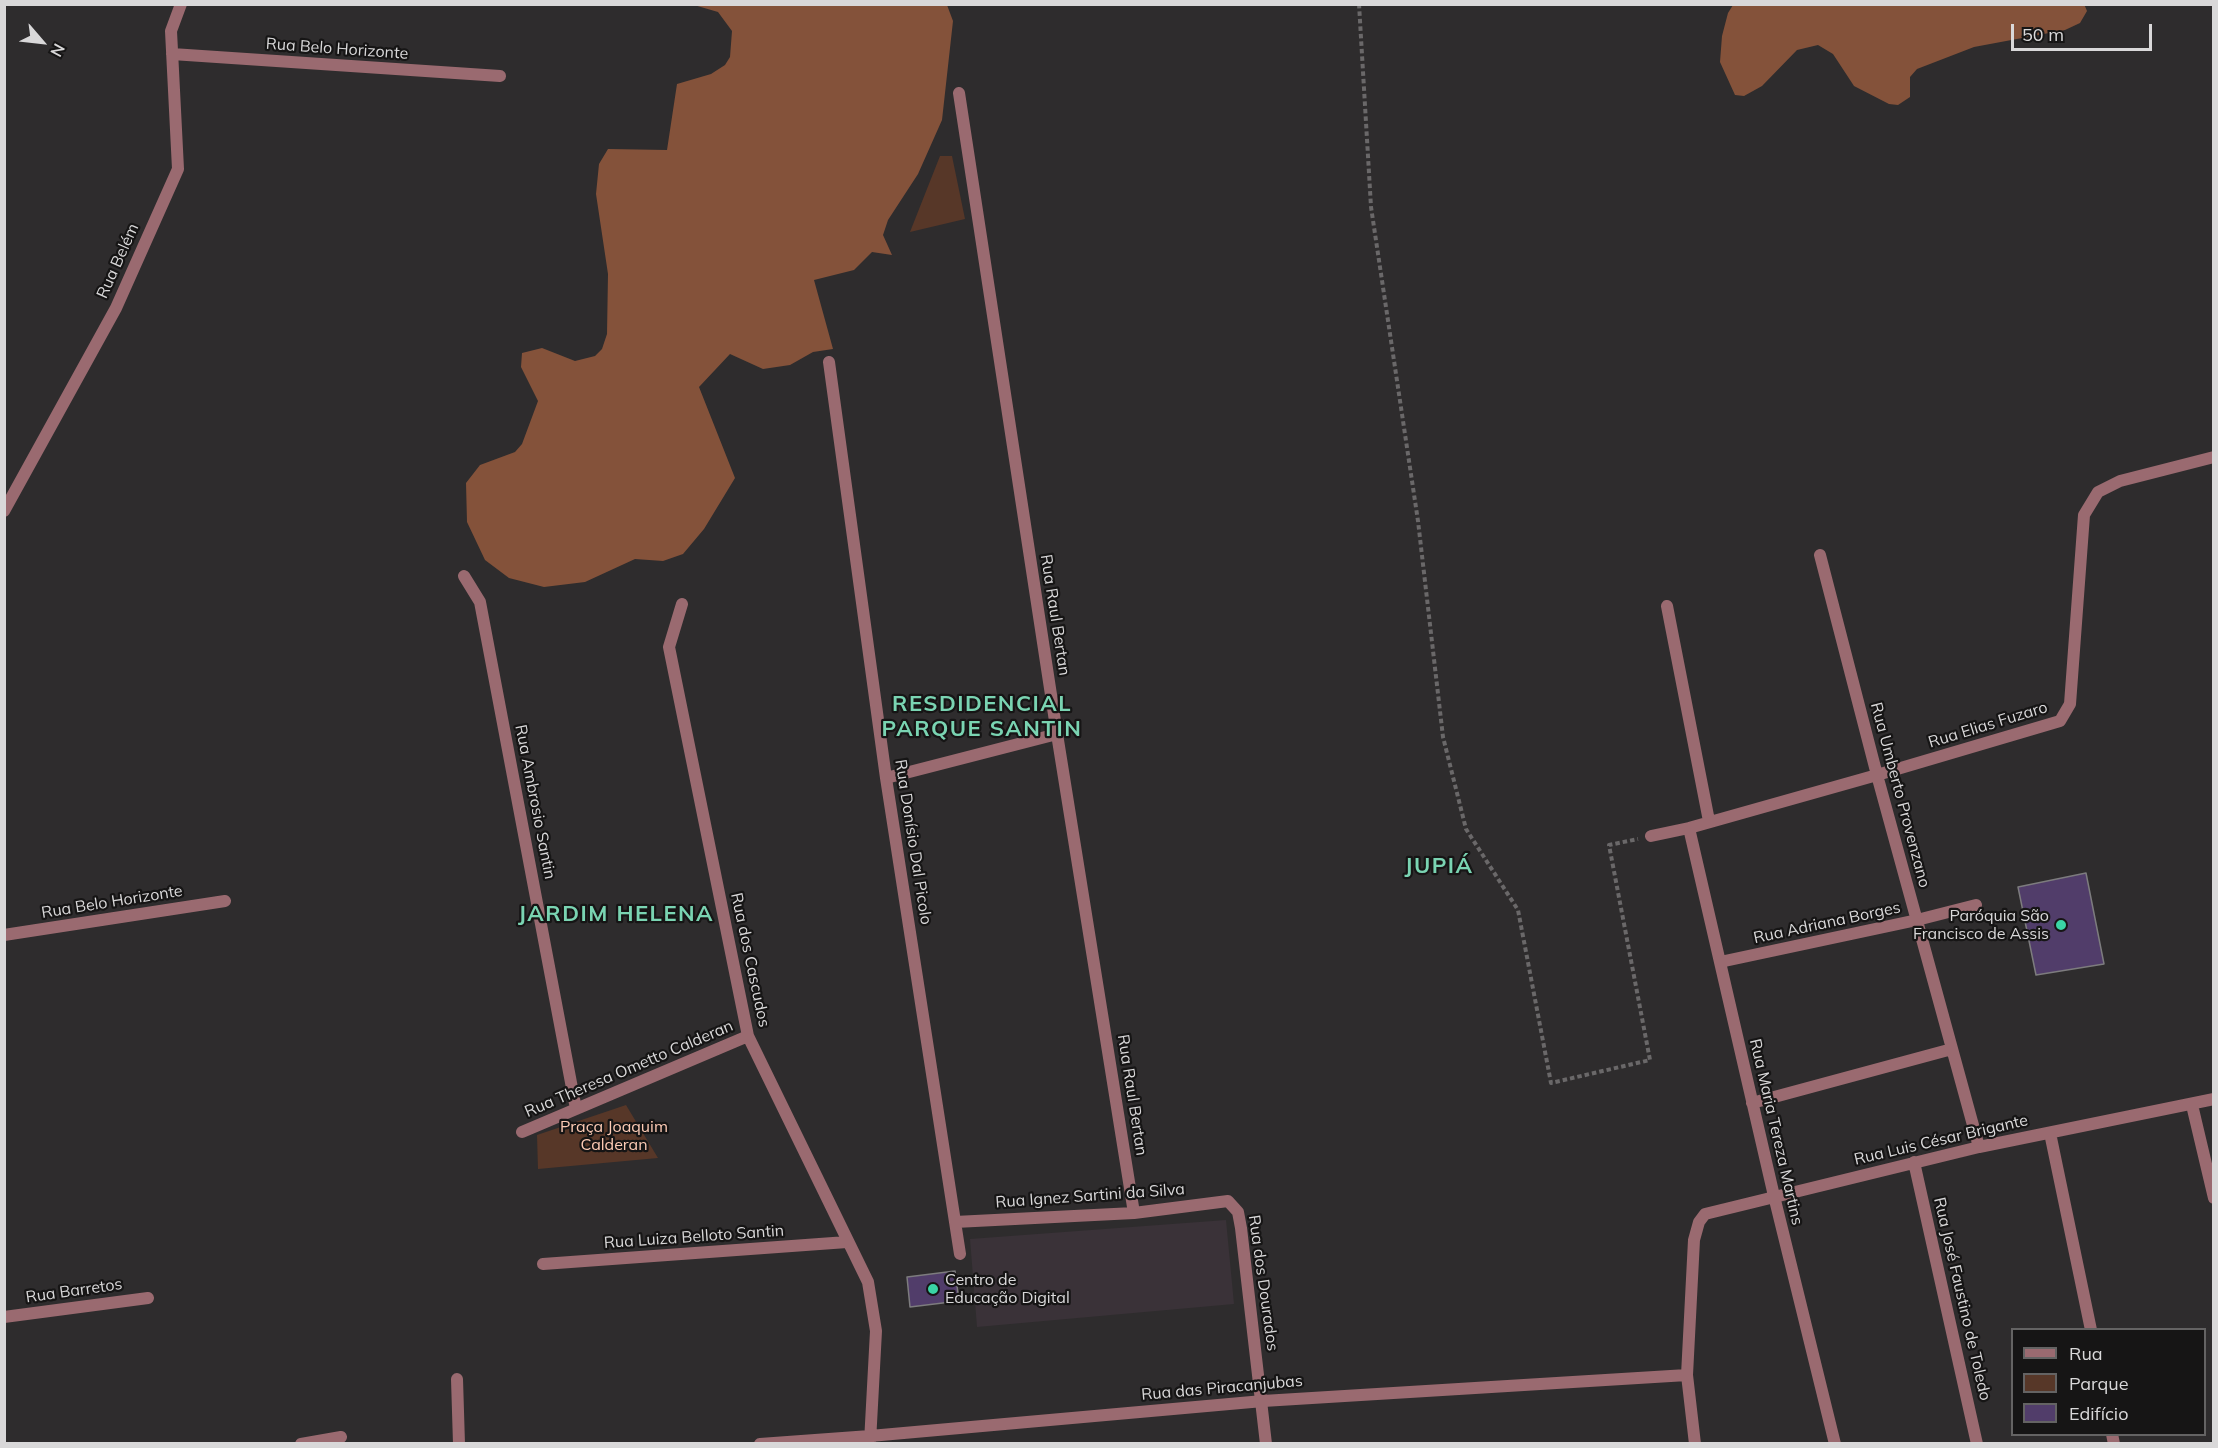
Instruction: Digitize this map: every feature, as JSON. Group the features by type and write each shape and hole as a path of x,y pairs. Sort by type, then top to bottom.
{"street":[{"name":"Rua Belém","path":"4,511 116,308 178,169 171,31 181,4"},
{"name":"Rua Belo Horizonte","path":"172,54 500,76"},
{"name":"Rua Raul Bertan","path":"958,93 1134,1213"},
{"name":"Rua Donísio Dal Picolo","path":"829,362 886,778 960,1254"},
{"name":"Rua Elias Fuzaro","path":"1651,836 1689,828 2060,721 2070,704 2085,514 2089,507 2098,492 2120,481 2214,457"},
{"name":"Rua Umberto Provenzano","path":"1821,555 1877,775 1979,1147"},
{"name":"Rua Ambrosio Santin","path":"464,576 480,602 576,1109"},
{"name":"Rua dos Cascudos","path":"682,604 669,647 748,1036 868,1282 876,1331 870,1440"},
{"path":"1667,606 1709,822"},
{"path":"886,778 1057,734"},
{"name":"Rua Maria Tereza Martins","path":"1689,828 1774,1196 1835,1443"},
{"name":"Rua Belo Horizonte","path":"4,935 225,901"},
{"name":"Rua Adriana Borges","path":"1720,962 1917,920 1976,905"},
{"name":"Rua Theresa Ometto Calderan","path":"522,1132 748,1036"},
{"path":"1752,1103 1952,1049"},
{"name":"Rua Luis César Brigante","path":"1687,1375 1694,1240 1699,1222 1705,1214 1979,1147 2214,1099"},
{"path":"2192,1105 2214,1198"},
{"path":"2050,1133 2091,1328"},
{"name":"Rua José Faustino de Toledo","path":"1914,1162 1977,1443"},
{"name":"Rua Ignez Sartini da Silva","path":"955,1222 1134,1213 1228,1201"},
{"name":"Rua dos Dourados","path":"1228,1201 1238,1212 1240,1220 1263,1401 1266,1443"},
{"name":"Rua Luiza Belloto Santin","path":"543,1264 848,1242"},
{"name":"Rua Barretos","path":"4,1317 148,1298"},
{"path":"1687,1375 1695,1443"},
{"name":"Rua das Piracanjubas","path":"760,1443 870,1440 1263,1401 1687,1375"},
{"path":"458,1379 459,1443"},
{"path":"301,1443 341,1437"}],"path":[{"path":"1359,4 1371,207 1418,521 1443,738 1466,829 1518,910 1551,1083 1650,1060 1610,845 1651,836"}],"shaded area":[{"path":"2084,4 2087,11 2080,23 2065,30 1974,47 1917,69 1910,77 1910,97 1898,105 1889,104 1854,86 1833,54 1818,45 1797,50 1762,86 1744,96 1735,95 1720,62 1722,36 1728,13 1733,5"},
{"path":"694,5 947,5 953,21 942,120 918,174 888,220 883,235 892,255 872,252 854,270 814,280 833,349 813,352 790,365 763,369 730,354 699,387 735,478 704,529 683,554 663,561 635,559 585,582 544,587 509,578 485,560 467,522 466,483 480,465 515,452 522,444 538,401 521,367 522,353 542,348 575,361 595,356 602,349 607,334 608,274 596,194 599,164 608,149 667,150 677,84 711,74 725,65 730,57 732,31 718,12"},
{"path":"1226,1220 1234,1304 977,1327 970,1239"}],"green space":[{"path":"940,156 952,156 965,219 910,232"},
{"name":"Praça Joaquim Calderan","path":"626,1105 658,1158 538,1169 537,1135"}],"building":[{"name":"Paróquia São Francisco de Assis","path":"2086,873 2104,964 2036,975 2018,887"},
{"name":"Centro de Educação Digital","path":"955,1271 959,1301 910,1307 907,1277"}],"place":[{"name":"Paróquia São Francisco de Assis","path":"2061,925"},
{"name":"Centro de Educação Digital","path":"933,1289"}],"district":[{"name":"RESDIDENCIAL PARQUE SANTIN","path":"982,716"},
{"name":"JUPIÁ","path":"1439,866"},
{"name":"JARDIM HELENA","path":"616,914"}]}
